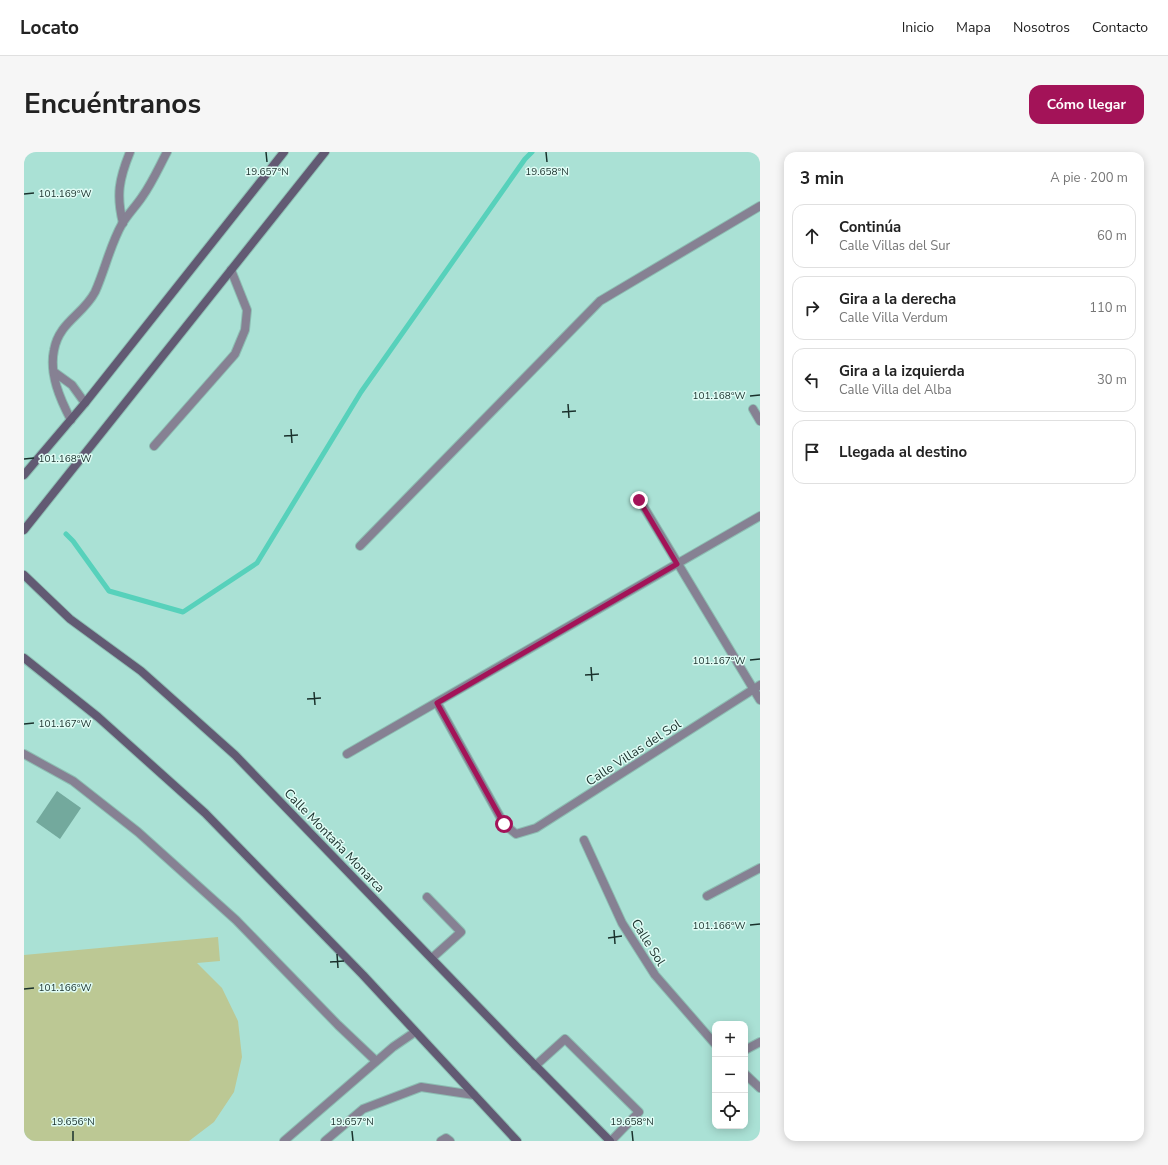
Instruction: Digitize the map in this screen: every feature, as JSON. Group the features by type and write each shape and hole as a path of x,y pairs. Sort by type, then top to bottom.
{"main road":[{"path":"24,475 85,403 284,152"},
{"path":"24,530 325,152"},
{"name":"Calle Montaña Monarca","path":"24,575 70,619 141,671 235,755 535,1066 610,1141"},
{"path":"24,658 98,717 205,813 363,975 517,1141"}],"street":[{"path":"123,223 118,200 120,180 130,152"},
{"path":"71,420 60,398 52,361 60,331 80,311 94,293 123,223 142,198 167,152"},
{"path":"360,546 600,301 760,206"},
{"path":"154,446 235,354 245,330 247,310 231,270"},
{"path":"54,372 72,385 85,403"},
{"path":"753,409 760,421"},
{"path":"639,500 677,564 757,687 760,700"},
{"path":"347,754 760,516"},
{"name":"Calle Villas del Sol","path":"437,703 504,824 516,834 536,828 757,687"},
{"path":"24,754 74,781 138,832 236,920 338,1025 376,1061"},
{"name":"Calle Sol","path":"584,840 622,923 655,975 712,1041"},
{"path":"706,896 760,868"},
{"path":"427,897 461,932 432,958"},
{"path":"284,1141 376,1061 415,1032"},
{"path":"535,1066 565,1039 639,1112 610,1141"},
{"path":"748,1048 760,1042"},
{"path":"748,1077 760,1088"},
{"path":"325,1141 363,1109 421,1088 474,1095"},
{"path":"441,1141 446,1138 450,1141"}],"green space":[{"path":"218,937 220,961 197,963 222,988 238,1021 242,1057 234,1092 214,1122 189,1141 24,1141 24,955"}],"building":[{"path":"57,791 81,808 60,839 36,822"}],"waterway":[{"path":"66,534 73,541 109,591 183,612 257,563 361,392 525,159 532,152"}],"route":[{"path":"504,824 437,703 677,564 639,500"}]}
